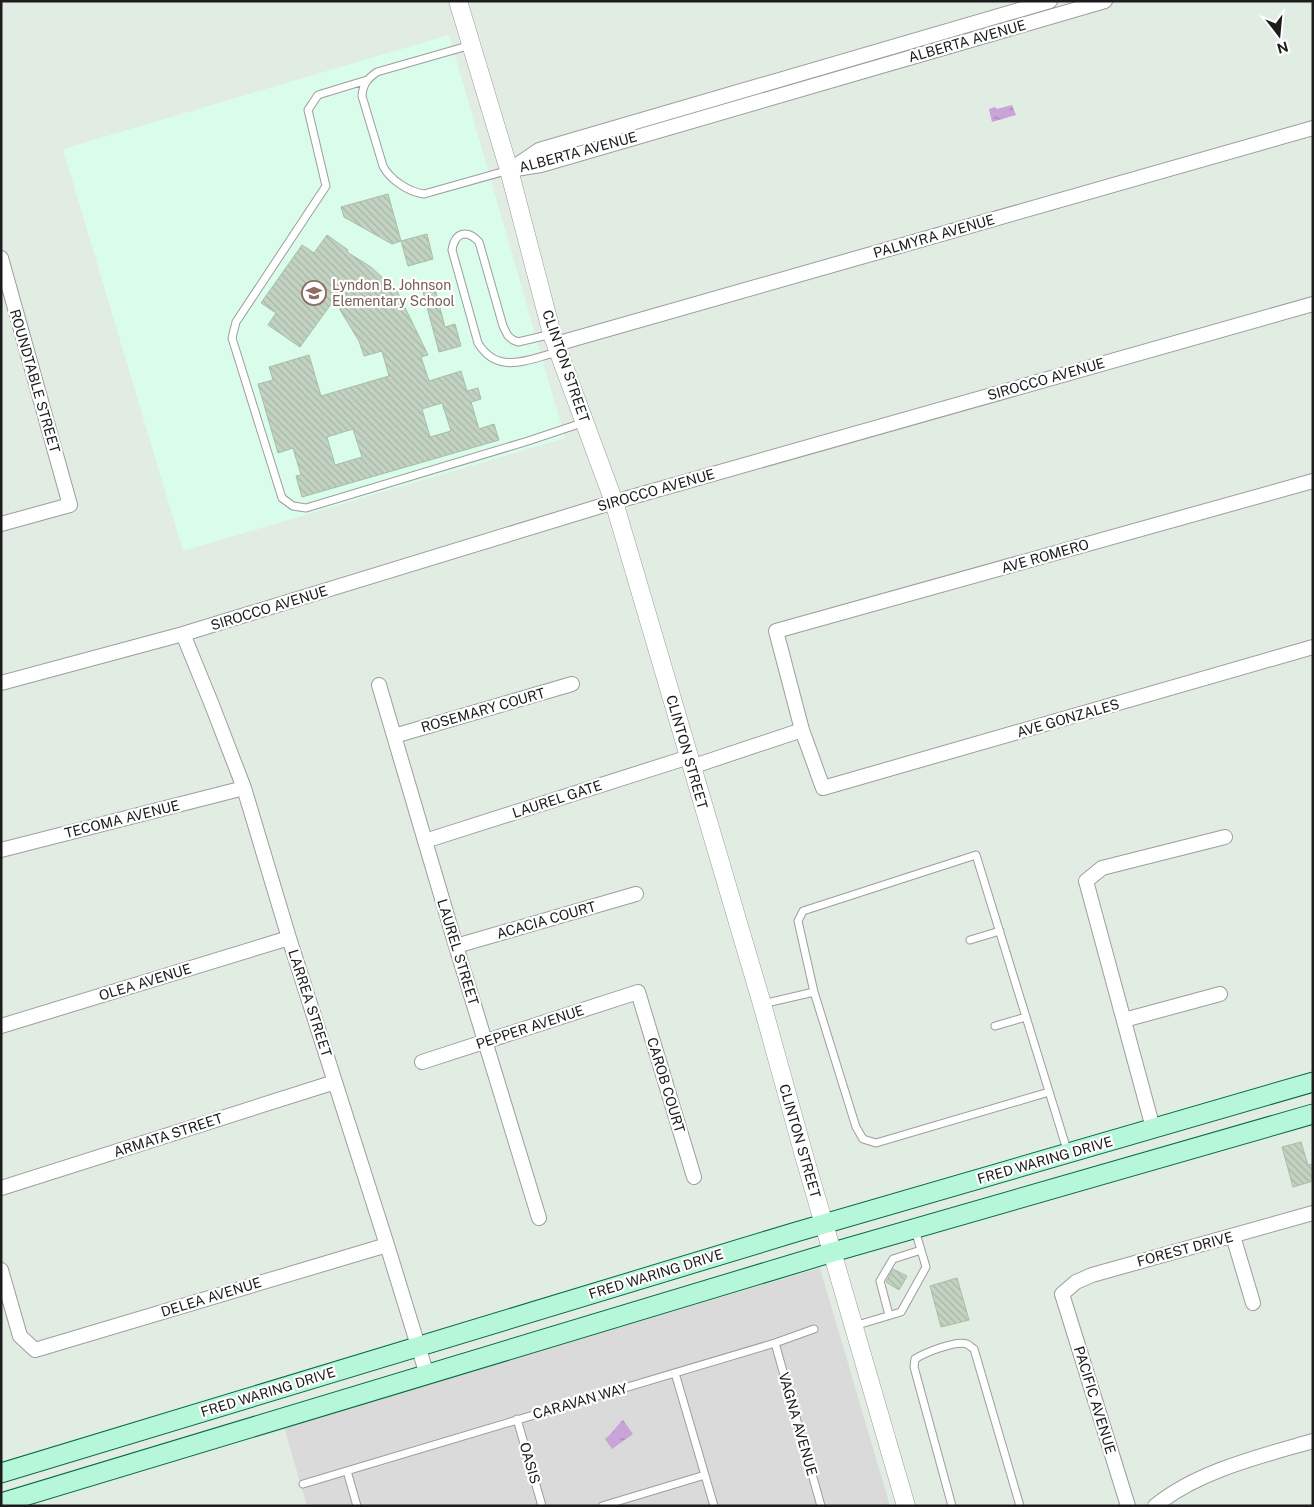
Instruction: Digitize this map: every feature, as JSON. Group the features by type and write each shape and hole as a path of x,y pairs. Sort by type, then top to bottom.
{"main road":[{"name":"FRED WARING DRIVE","path":"1,1473 824,1224 1313,1082"},
{"path":"1,1503 833,1252 1313,1114"}],"street":[{"name":"CLINTON STREET","path":"458,1 509,170 556,343 614,502 762,1004 906,1506"},
{"name":"ALBERTA AVENUE","path":"509,170 538,150 1050,1"},
{"name":"ALBERTA AVENUE","path":"509,170 541,165 1105,1"},
{"name":"PALMYRA AVENUE","path":"556,343 1313,128"},
{"name":"ROUNDTABLE STREET","path":"1,258 70,505 1,524"},
{"name":"SIROCCO AVENUE","path":"1,683 183,634 614,502 1313,304"},
{"name":"AVE ROMERO","path":"802,730 776,631 1313,481"},
{"name":"LARREA STREET","path":"183,634 244,788 289,938 427,1375"},
{"name":"AVE GONZALES","path":"802,730 823,788 1313,647"},
{"name":"ROSEMARY COURT","path":"394,736 572,684"},
{"name":"LAUREL STREET","path":"380,685 456,946 539,1218"},
{"name":"LAUREL GATE","path":"425,841 802,730"},
{"name":"TECOMA AVENUE","path":"1,850 244,788"},
{"path":"1153,1128 1086,881 1102,868 1225,837"},
{"name":"ACACIA COURT","path":"456,946 636,894"},
{"name":"OLEA AVENUE","path":"1,1026 289,938"},
{"name":"PEPPER AVENUE","path":"422,1062 638,992"},
{"name":"CAROB COURT","path":"638,992 694,1177"},
{"path":"1124,1020 1220,994"},
{"name":"ARMATA STREET","path":"1,1188 335,1082"},
{"name":"FOREST DRIVE","path":"1062,1294 1076,1282 1092,1275 1313,1213"},
{"path":"1233,1236 1253,1303"},
{"name":"DELEA AVENUE","path":"1,1270 20,1336 35,1350 387,1245"},
{"name":"PACIFIC AVENUE","path":"1062,1294 1128,1506"},
{"path":"1155,1506 1169,1495 1215,1472 1313,1441"}],"lane":[{"path":"472,44 377,72 362,87 362,96 387,174 416,193 424,194 509,170"},
{"path":"367,80 318,95 308,110 326,186 236,322 232,338 282,498 293,506 306,508 585,422"},
{"path":"464,234 471,235 479,242 508,336 518,342 556,343 513,363 504,364 493,360 483,351 478,343 452,250 453,242 457,237 464,234"},
{"path":"1049,1092 876,1143 863,1139 856,1127 814,992 798,921 803,911 976,855 1068,1153"},
{"path":"970,940 1000,931"},
{"path":"762,1004 814,992"},
{"path":"995,1026 1026,1017"},
{"path":"853,1326 901,1312 926,1267 914,1228"},
{"path":"890,1315 880,1281 893,1259 921,1250"},
{"name":"CARAVAN WAY","path":"303,1484 775,1343 814,1329"},
{"name":"VAGNA AVENUE","path":"775,1343 821,1506"},
{"path":"952,1506 914,1368 915,1359 923,1354 960,1343 968,1344 974,1349 1020,1506"},
{"path":"676,1373 714,1506"},
{"name":"OASIS","path":"517,1420 542,1506"},
{"path":"347,1471 357,1506"},
{"path":"602,1506 705,1475"}],"shaded area":[{"name":"Lyndon B. Johnson Elementary School","path":"449,35 565,438 183,551 63,149"},
{"path":"820,1268 890,1506 307,1506 284,1427"}],"water":[{"path":"1012,105 1016,115 992,122 989,109"},
{"path":"623,1420 633,1434 612,1449 605,1439"}],"building":[{"path":"388,194 401,241 392,244 344,217 341,207"},
{"path":"427,234 433,259 408,266 401,241"},
{"path":"327,235 348,250 347,252 371,267 397,291 428,355 421,357 429,381 461,371 467,391 478,388 481,399 471,402 479,429 494,424 499,440 302,497 296,476 301,475 293,448 278,453 258,384 273,380 269,367 309,355 321,396 389,376 382,351 364,356 359,341 334,300 300,347 268,325 276,313 261,303 302,245 314,253","holes":["442,403 451,431 430,437 422,409","353,429 362,457 335,465 327,437"]},
{"path":"435,289 445,327 455,324 461,346 439,352 423,292"},
{"path":"1301,1142 1308,1165 1313,1164 1313,1181 1293,1187 1282,1147"},
{"path":"893,1269 907,1276 899,1290 886,1282"},
{"path":"957,1278 969,1320 941,1327 930,1286"}],"place":[{"name":"Lyndon B. Johnson Elementary School","path":"314,293"}]}
